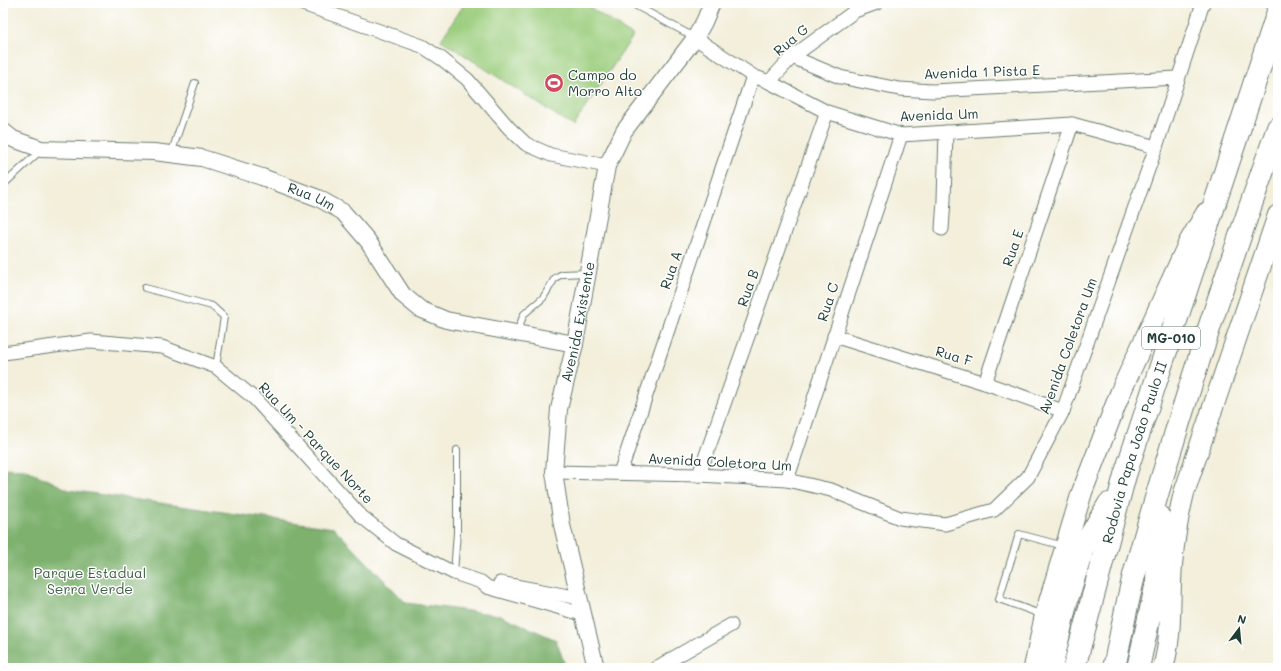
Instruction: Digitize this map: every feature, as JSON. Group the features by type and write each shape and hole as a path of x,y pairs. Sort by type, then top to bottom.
{"highway":[{"name":"Rodovia Papa João Paulo II","path":"1074,668 1125,475 1221,189 1278,12"},
{"name":"MG-010","path":"1114,668 1136,569 1160,488 1205,345 1278,128"},
{"path":"1051,668 1067,599 1084,548 1125,475"},
{"path":"1138,668 1157,582 1160,488"}],"main road":[{"path":"1034,668 1045,615 1065,546 1082,492 1121,391 1189,242 1221,189"},
{"path":"1164,668 1172,618 1172,566 1177,523 1184,493 1278,214"}],"street":[{"path":"300,3 422,46 468,79 509,128 526,144 551,155 607,166"},
{"name":"Avenida Existente","path":"596,668 562,526 554,472 559,409 575,344 607,166 624,131 695,38 712,3"},
{"name":"Rua G","path":"769,82 792,57 855,11 877,3"},
{"name":"Avenida Coletora Um","path":"554,472 699,475 787,480 831,490 900,518 945,524 994,510 1028,477 1063,411 1156,147 1203,3"},
{"name":"Avenida Um","path":"695,38 753,76 769,82 827,112 901,135 1072,124 1156,147"},
{"name":"Avenida 1 Pista E","path":"792,57 840,77 899,89 933,91 1178,78"},
{"name":"Rua A","path":"620,473 753,76"},
{"name":"Rua B","path":"699,475 827,112"},
{"name":"Rua E","path":"985,383 1072,124"},
{"name":"Rua Um","path":"3,131 13,140 41,150 100,150 170,154 202,158 262,177 318,198 343,212 368,241 403,295 420,309 446,320 575,344"},
{"path":"942,229 946,132"},
{"name":"Rua C","path":"787,480 901,135"},
{"name":"Rua F","path":"834,336 985,383 1063,411"},
{"name":"Rua Um - Parque Norte","path":"3,353 91,340 162,347 216,367 255,399 361,516 396,544 454,573 480,582 494,589 582,614"},
{"name":"Rua Um - Parque Norte","path":"480,582 495,582 579,598"},
{"path":"656,668 731,625"}],"lane":[{"path":"631,3 695,38"},
{"path":"170,154 195,83"},
{"path":"3,185 41,150"},
{"path":"516,333 524,314 543,298 555,278 562,274 588,273"},
{"path":"145,288 212,306 220,312 224,317 216,367"},
{"path":"454,573 457,532 456,450"},
{"path":"1045,615 1000,599 1019,534 1065,546"}],"green space":[{"name":"Campo do Morro Alto","path":"465,3 583,3 633,36 573,126 441,40"},
{"name":"Parque Estadual Serra Verde","path":"3,468 25,469 69,490 334,528 406,603 500,615 556,640 566,668 3,668"}],"place":[{"name":"Campo do Morro Alto","path":"554,83"}]}
